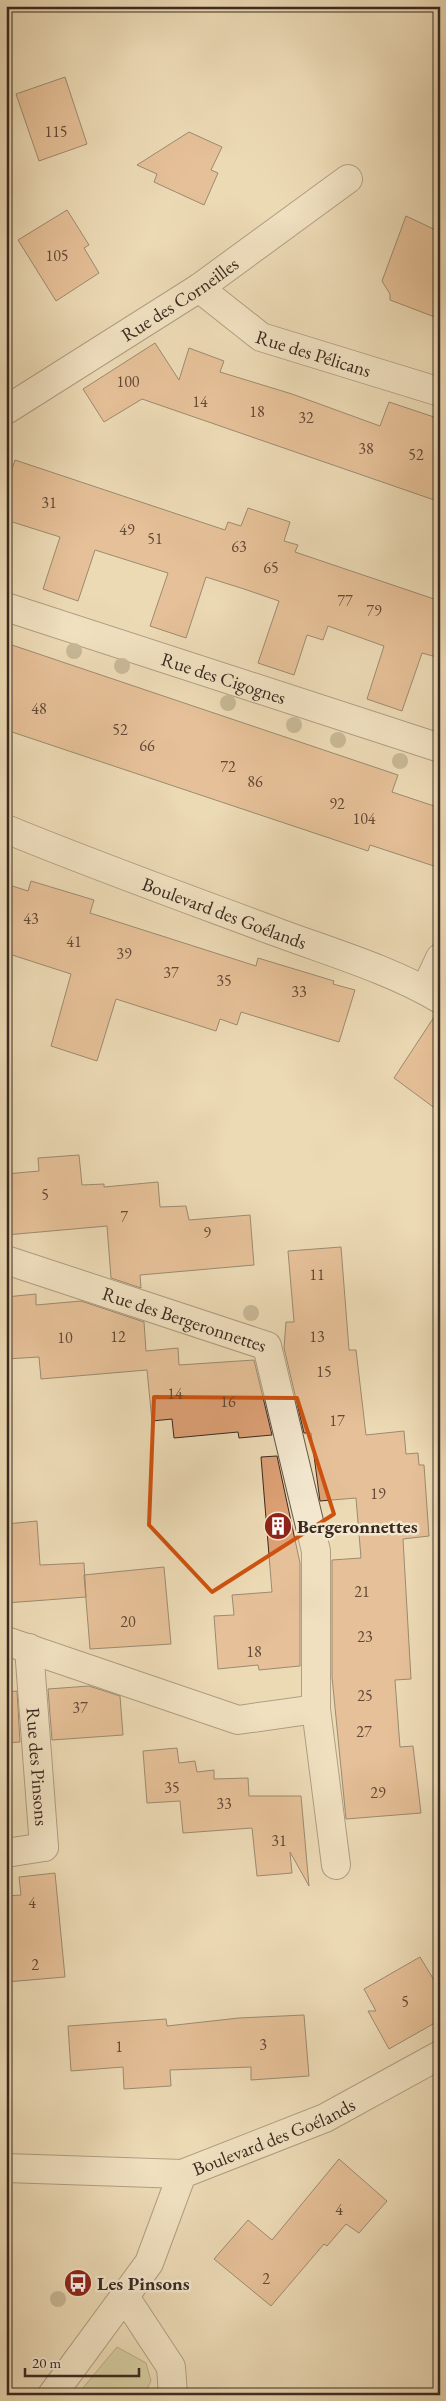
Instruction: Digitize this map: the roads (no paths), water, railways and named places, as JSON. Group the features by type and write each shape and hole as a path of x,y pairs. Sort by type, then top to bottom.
{"street":[{"name":"Rue des Corneilles","path":"6,410 200,288 348,179"},
{"name":"Rue des Pélicans","path":"200,288 261,337 440,392"},
{"name":"Rue des Cigognes","path":"6,607 440,748"},
{"name":"Boulevard des Goélands","path":"6,829 73,856 359,962 432,995"},
{"path":"432,995 440,958"},
{"name":"Rue des Bergeronnettes","path":"6,1260 267,1346 316,1551 316,1709 336,1865"},
{"path":"18,1645 238,1720 316,1709"},
{"name":"Rue des Pinsons","path":"6,1853 44,1847 18,1645"},
{"name":"Boulevard des Goélands","path":"6,2168 182,2174 325,2118 440,2055"},
{"path":"52,2395 149,2263 182,2174"},
{"path":"125,2298 171,2367 174,2395"}],"place":[{"name":"Bergeronnettes","path":"278,1526"},
{"name":"Les Pinsons","path":"78,2283"}]}
